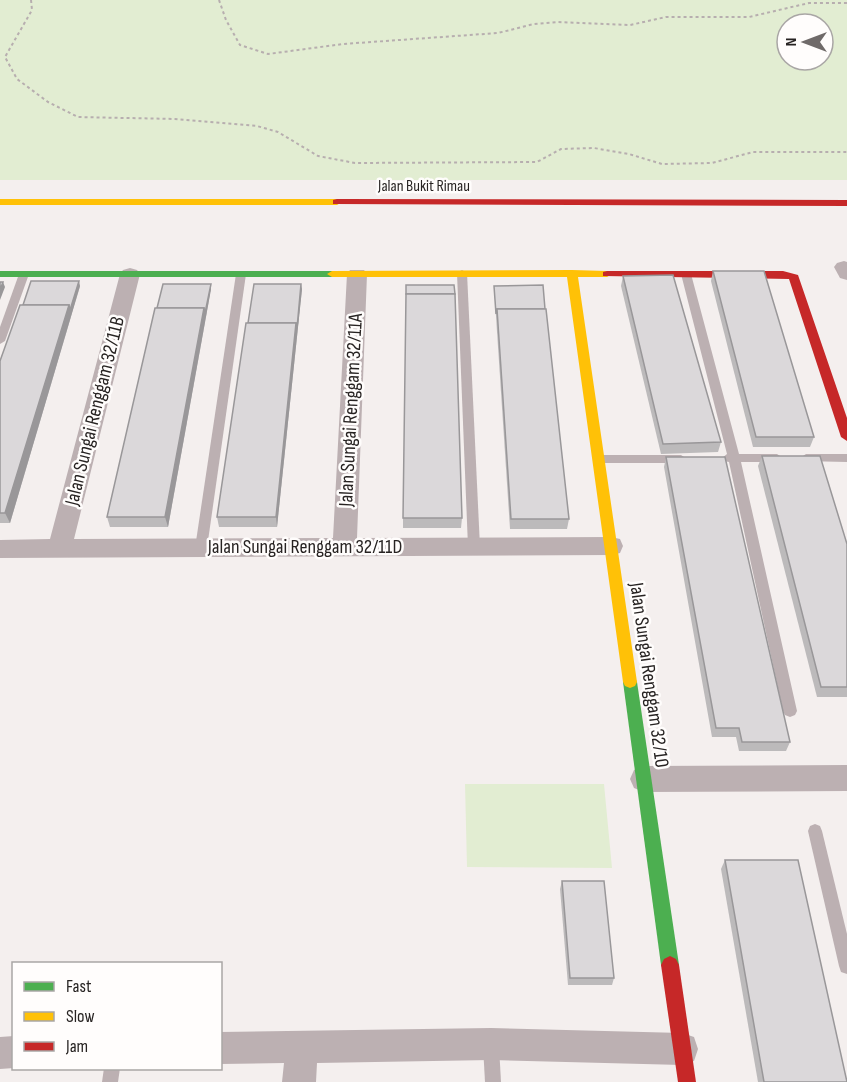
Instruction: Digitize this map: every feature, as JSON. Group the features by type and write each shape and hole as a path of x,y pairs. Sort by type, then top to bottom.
{"street":[{"name":"Jalan Bukit Rimau","path":"0,202 847,203"},
{"name":"Jalan Sungai Renggam 32/10","path":"573,273 687,1082"},
{"path":"0,274 783,274 794,277 847,437"},
{"name":"Jalan Sungai Renggam 32/11B","path":"60,549 130,274"},
{"name":"Jalan Sungai Renggam 32/11A","path":"345,547 357,274"},
{"name":"Jalan Sungai Renggam 32/11D","path":"0,549 611,546"},
{"path":"644,779 847,778"},
{"path":"222,1048 491,1044 682,1049"},
{"path":"298,1082 301,1047"}],"lane":[{"path":"462,273 474,547"},
{"path":"0,341 24,274"},
{"path":"201,548 241,274"},
{"path":"687,274 734,458 790,711"},
{"path":"712,458 847,458"},
{"path":"600,459 689,459"},
{"path":"815,831 847,966"},
{"path":"491,1044 493,1082"}],"path":[{"path":"31,0 32,10 5,57 17,79 48,102 78,117 174,119 257,126 278,132 318,156 355,163 537,162 561,150 594,148 629,154 662,164 712,163 753,152 847,152"},
{"path":"219,0 226,20 240,45 268,54 373,41 498,33 534,24 556,22 630,26 666,17 749,17 809,3 847,3"}],"green space":[{"path":"0,0 847,0 847,180 0,180"},
{"path":"465,784 604,784 612,868 467,867"}],"building":[{"path":"713,271 764,271 814,437 756,437"},
{"path":"673,275 721,442 663,444 623,276"},
{"path":"31,281 79,281 70,310 69,305 23,305"},
{"path":"163,284 211,284 205,313 204,308 157,308"},
{"path":"254,284 301,284 297,328 296,323 248,323"},
{"path":"406,285 454,285 455,294 406,294"},
{"path":"543,285 545,309 497,309 496,314 494,286"},
{"path":"406,294 455,294 462,518 403,518"},
{"path":"20,305 69,305 5,513 0,513 0,361"},
{"path":"155,308 204,308 165,517 107,517"},
{"path":"497,309 546,309 569,519 511,519"},
{"path":"246,323 296,323 276,517 217,517"},
{"path":"762,456 820,456 847,544 847,687 821,687"},
{"path":"666,457 725,457 790,742 742,742 739,728 716,728"},
{"path":"725,860 798,860 847,1082 764,1082"},
{"path":"562,881 604,881 614,978 570,978"}],"traffic: fast":[{"path":"0,274 332,274"},
{"path":"630,682 670,965"}],"traffic: slow":[{"path":"0,202 337,202"},
{"path":"572,273 630,682"},
{"path":"332,274 607,274"}],"traffic: jam":[{"path":"337,202 847,203"},
{"path":"607,274 783,274 794,277 847,437"},
{"path":"670,965 687,1082"}]}
